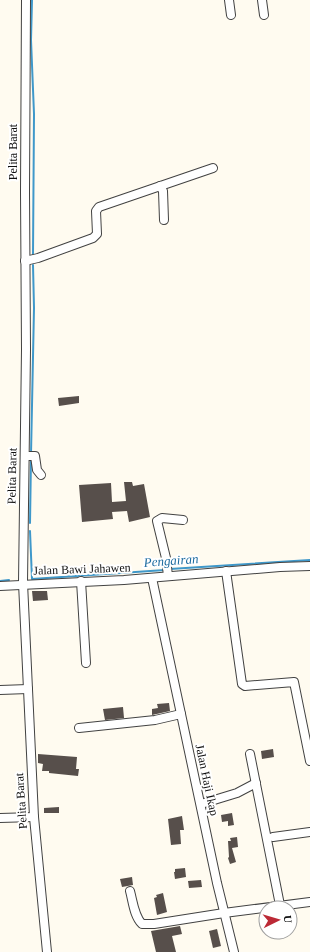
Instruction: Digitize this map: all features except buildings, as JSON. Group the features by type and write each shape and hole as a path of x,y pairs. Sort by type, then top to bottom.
{"street":[{"name":"Pelita Barat","path":"26,0 26,349 23,584 34,817 47,952"},
{"path":"229,0 231,15"},
{"path":"262,0 264,15"},
{"path":"25,261 38,258 96,236 98,230 96,211 98,208 212,168"},
{"path":"160,186 163,191 164,220"},
{"path":"25,456 35,456 37,470 41,475"},
{"path":"168,576 166,558 157,521 162,518 182,520"},
{"name":"Jalan Bawi Jahawen","path":"0,586 152,578 226,571 310,566"},
{"path":"226,571 242,684 245,686 294,682 310,761"},
{"name":"Jalan Haji Ikap","path":"152,578 224,913 234,952"},
{"path":"81,581 86,663"},
{"path":"0,690 28,689"},
{"path":"79,728 154,720 181,714"},
{"path":"250,754 279,900"},
{"path":"201,804 237,793 256,783"},
{"path":"0,818 34,817"},
{"path":"273,836 310,832"},
{"path":"130,891 136,915 142,924 154,924 258,909"},
{"path":"298,904 310,902"}],"waterway":[{"path":"32,0 31,40 34,114 33,254"},
{"path":"31,454 34,308 33,265"},
{"path":"30,523 31,458"},
{"name":"Pengairan","path":"30,531 32,579 165,570"},
{"name":"Pengairan","path":"170,569 310,560"},
{"name":"Pengairan","path":"0,581 9,580"}]}
